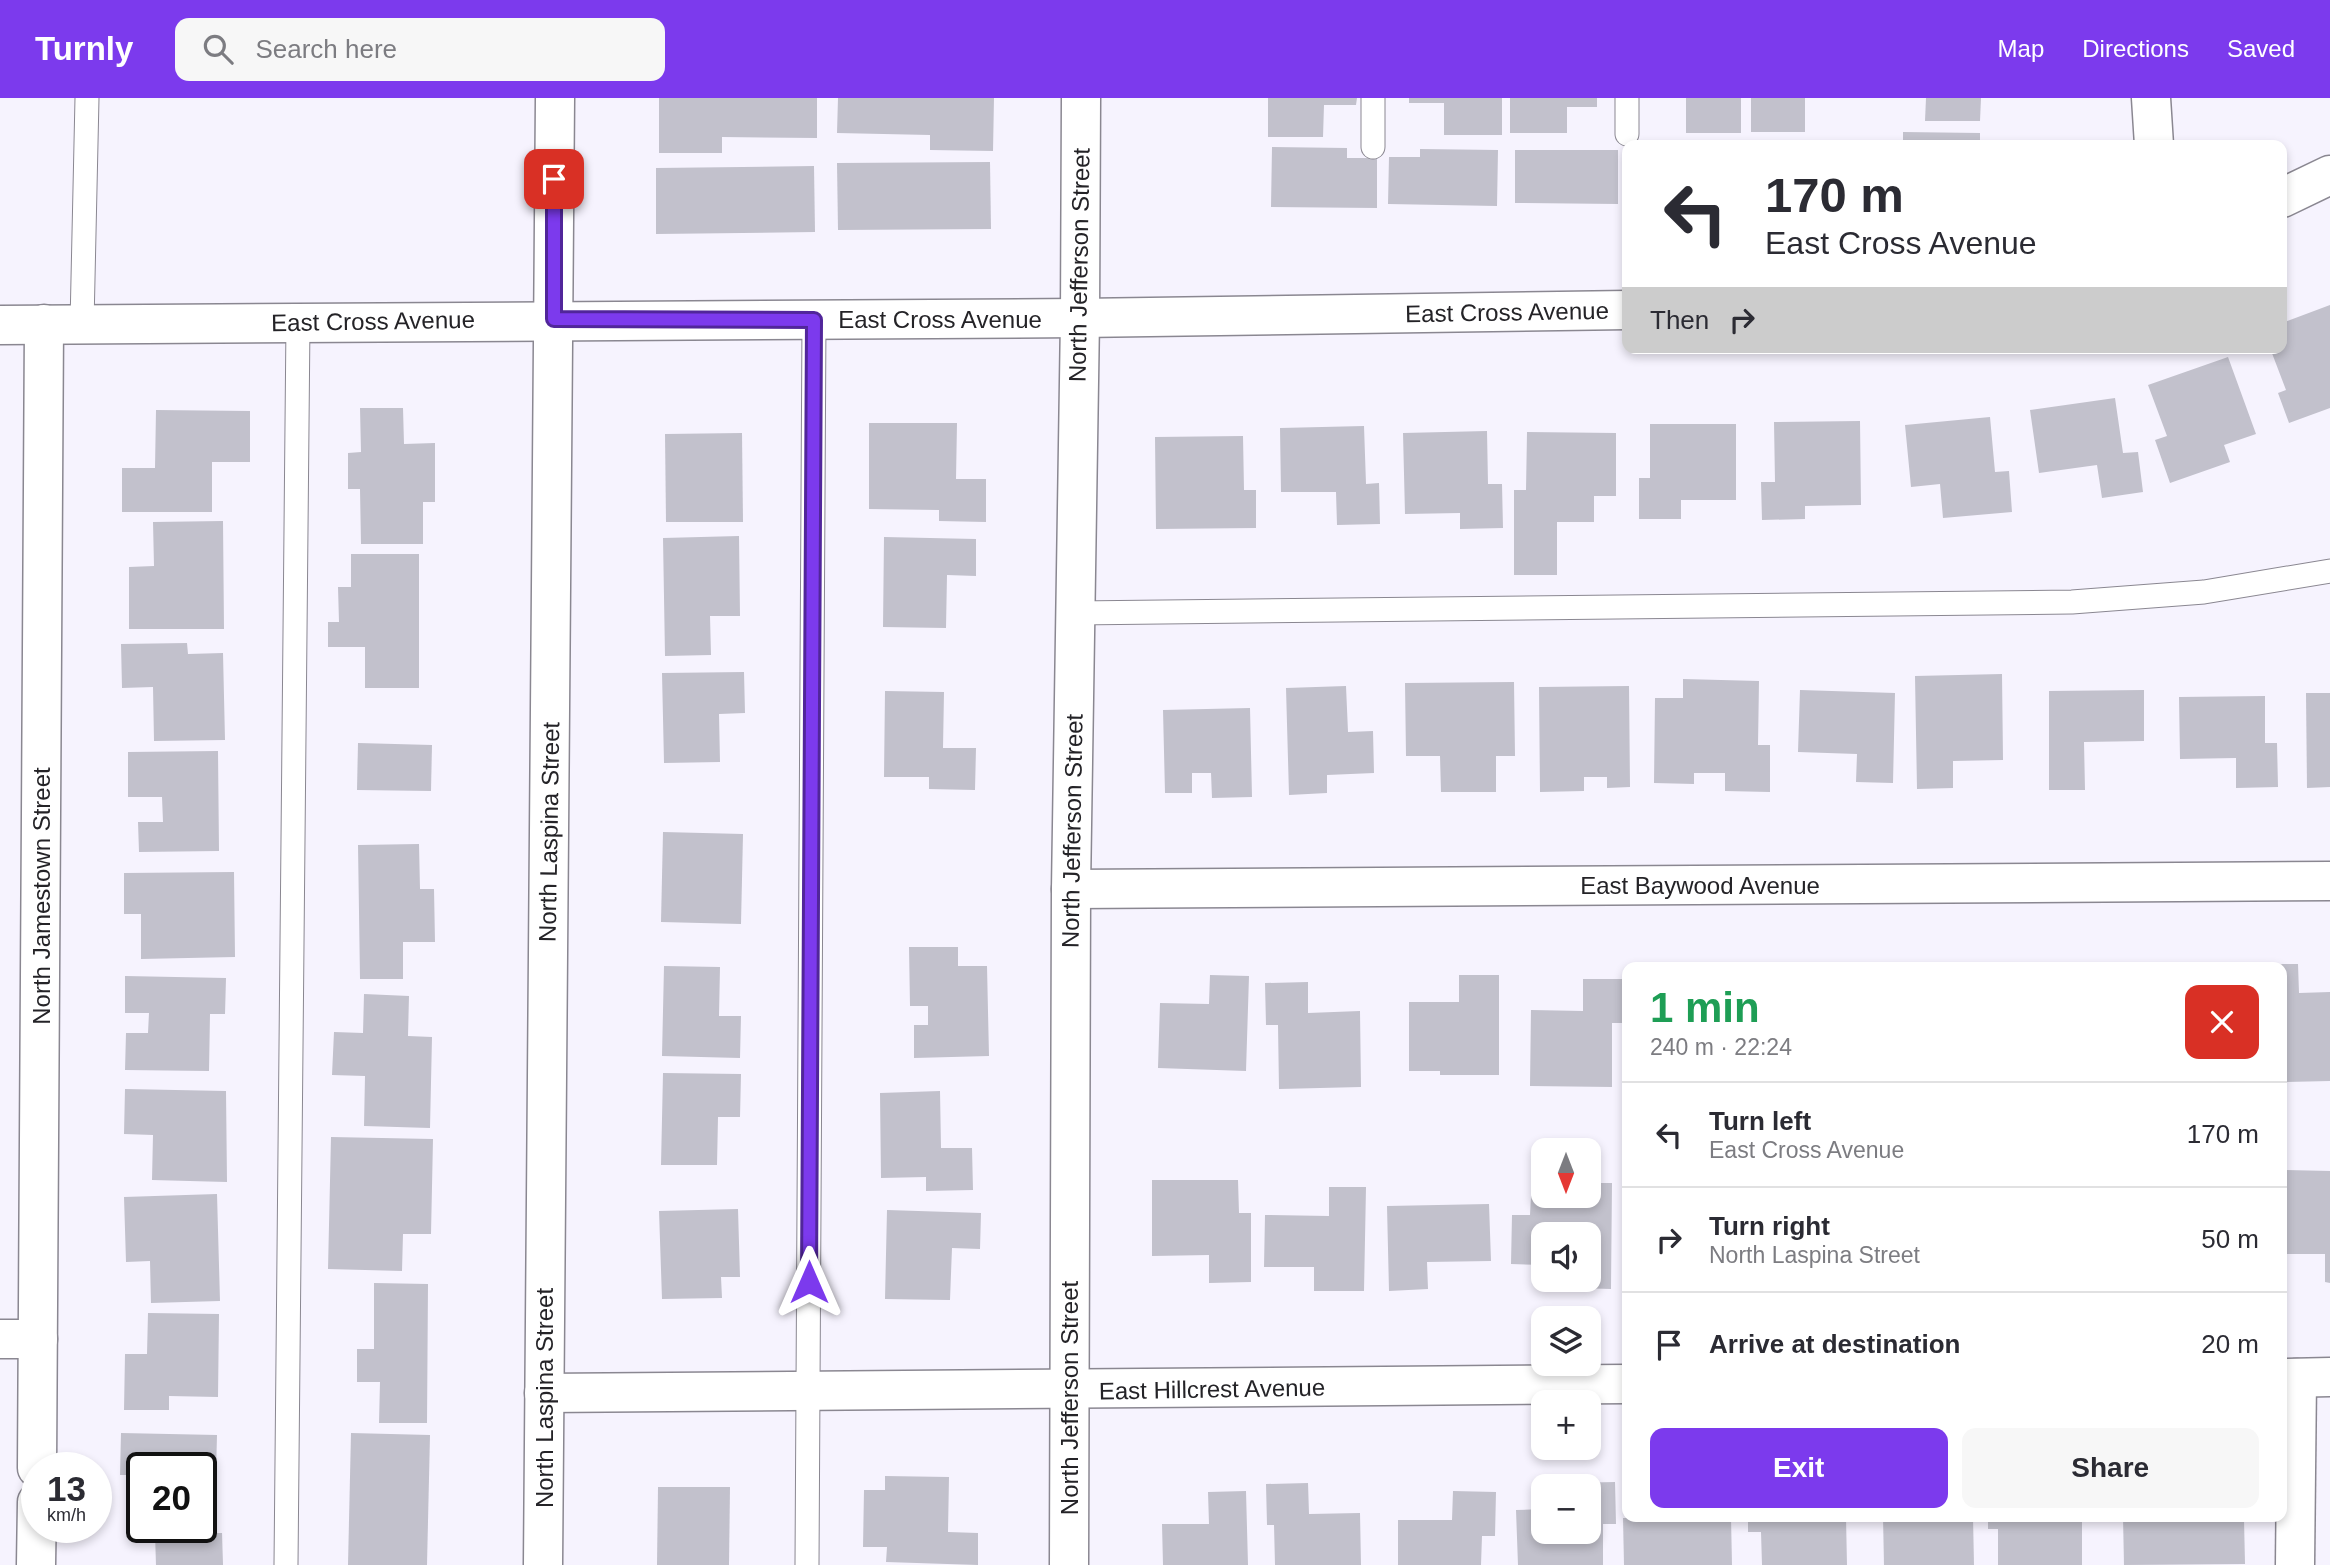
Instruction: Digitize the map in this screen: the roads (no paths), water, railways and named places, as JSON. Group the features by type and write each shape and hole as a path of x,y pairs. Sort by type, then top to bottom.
{"street":[{"name":"North Laspina Street","path":"543,1565 555,98"},
{"name":"North Jefferson Street","path":"1069,1565 1071,889 1081,98"},
{"path":"2151,98 2154,140"},
{"path":"2287,196 2330,175"},
{"name":"East Cross Avenue","path":"0,325 554,319 1080,318 1622,310"},
{"name":"North Jamestown Street","path":"37,1452 44,324"},
{"name":"East Baywood Avenue","path":"1071,889 2330,881"},
{"path":"0,1339 38,1339"},
{"path":"2295,1565 2303,1378"},
{"name":"East Hillcrest Avenue","path":"544,1393 1622,1384"},
{"path":"36,1543 36,1565"}],"lane":[{"path":"82,324 87,98"},
{"path":"1373,98 1373,147"},
{"path":"1627,98 1627,134"},
{"path":"807,1565 814,320"},
{"path":"286,1565 298,322"},
{"path":"1075,613 2072,602 2204,592 2330,571"}]}
